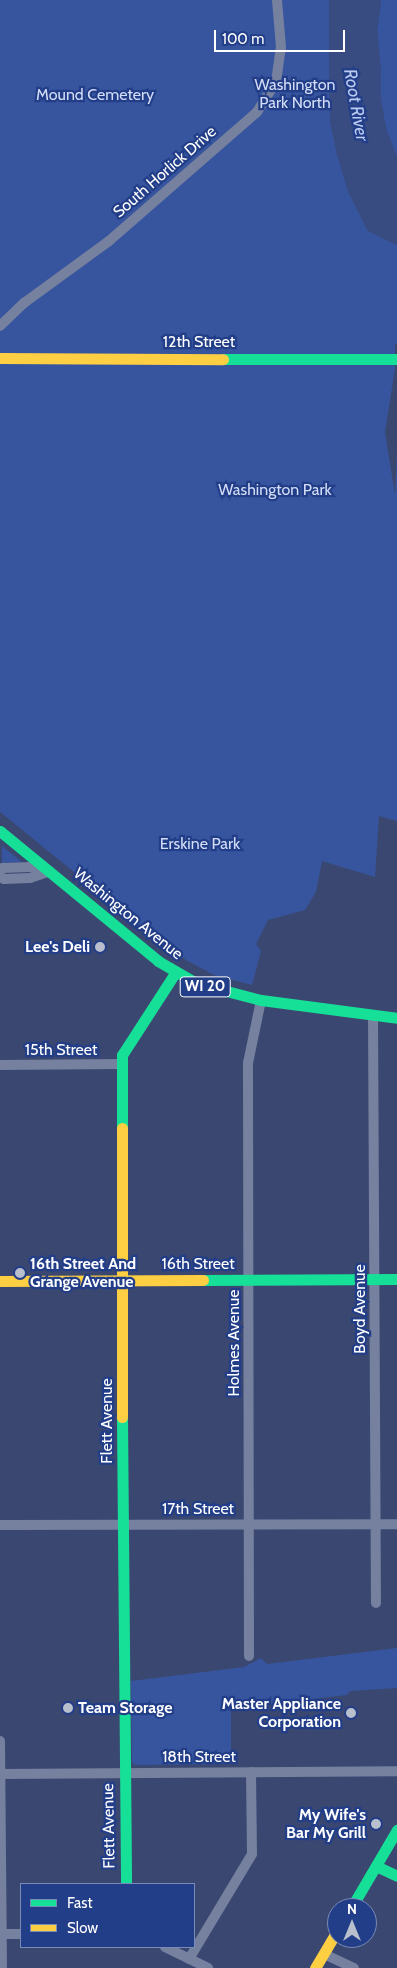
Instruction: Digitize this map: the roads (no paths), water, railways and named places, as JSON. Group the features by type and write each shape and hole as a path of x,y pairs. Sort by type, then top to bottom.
{"street":[{"name":"South Horlick Drive","path":"0,326 24,303 109,242 257,112 276,82 281,47 277,0"},
{"name":"12th Street","path":"0,358 397,359"},
{"name":"Washington Avenue","path":"0,831 175,973 210,988 261,1000 397,1018"},
{"path":"0,870 3,868 30,867 50,871"},
{"path":"0,876 4,879 30,878 50,871"},
{"name":"Flett Avenue","path":"126,1883 122,1524 122,1055 175,973"},
{"name":"Holmes Avenue","path":"249,1656 248,1063 261,1000"},
{"name":"Boyd Avenue","path":"374,1016 376,1603"},
{"name":"15th Street","path":"0,1065 122,1064"},
{"name":"16th Street","path":"0,1281 397,1279"},
{"name":"17th Street","path":"0,1525 397,1524"},
{"path":"0,1742 2,1968"},
{"name":"18th Street","path":"1,1774 397,1771"},
{"path":"189,1959 252,1854 251,1772"},
{"path":"357,1898 397,1830"},
{"path":"376,1866 397,1876"},
{"path":"1,1934 20,1934"},
{"path":"167,1948 208,1968"},
{"path":"315,1968 327,1948"},
{"path":"324,1954 354,1968"}],"water":[{"name":"Root River","path":"329,0 381,0 377,31 381,71 381,100 386,129 397,157 397,245 368,231 348,191 337,154 330,120"}],"place":[{"name":"Lee's Deli","path":"100,947"},
{"name":"16th Street And Grange Avenue","path":"20,1273"},
{"name":"Team Storage","path":"68,1708"},
{"name":"Master Appliance Corporation","path":"351,1713"},
{"name":"My Wife's Bar My Grill","path":"376,1824"}],"park label":[{"name":"Washington Park North","path":"295,94"},
{"name":"Mound Cemetery","path":"95,95"},
{"name":"Washington Park","path":"275,490"},
{"name":"Erskine Park","path":"200,844"}]}
